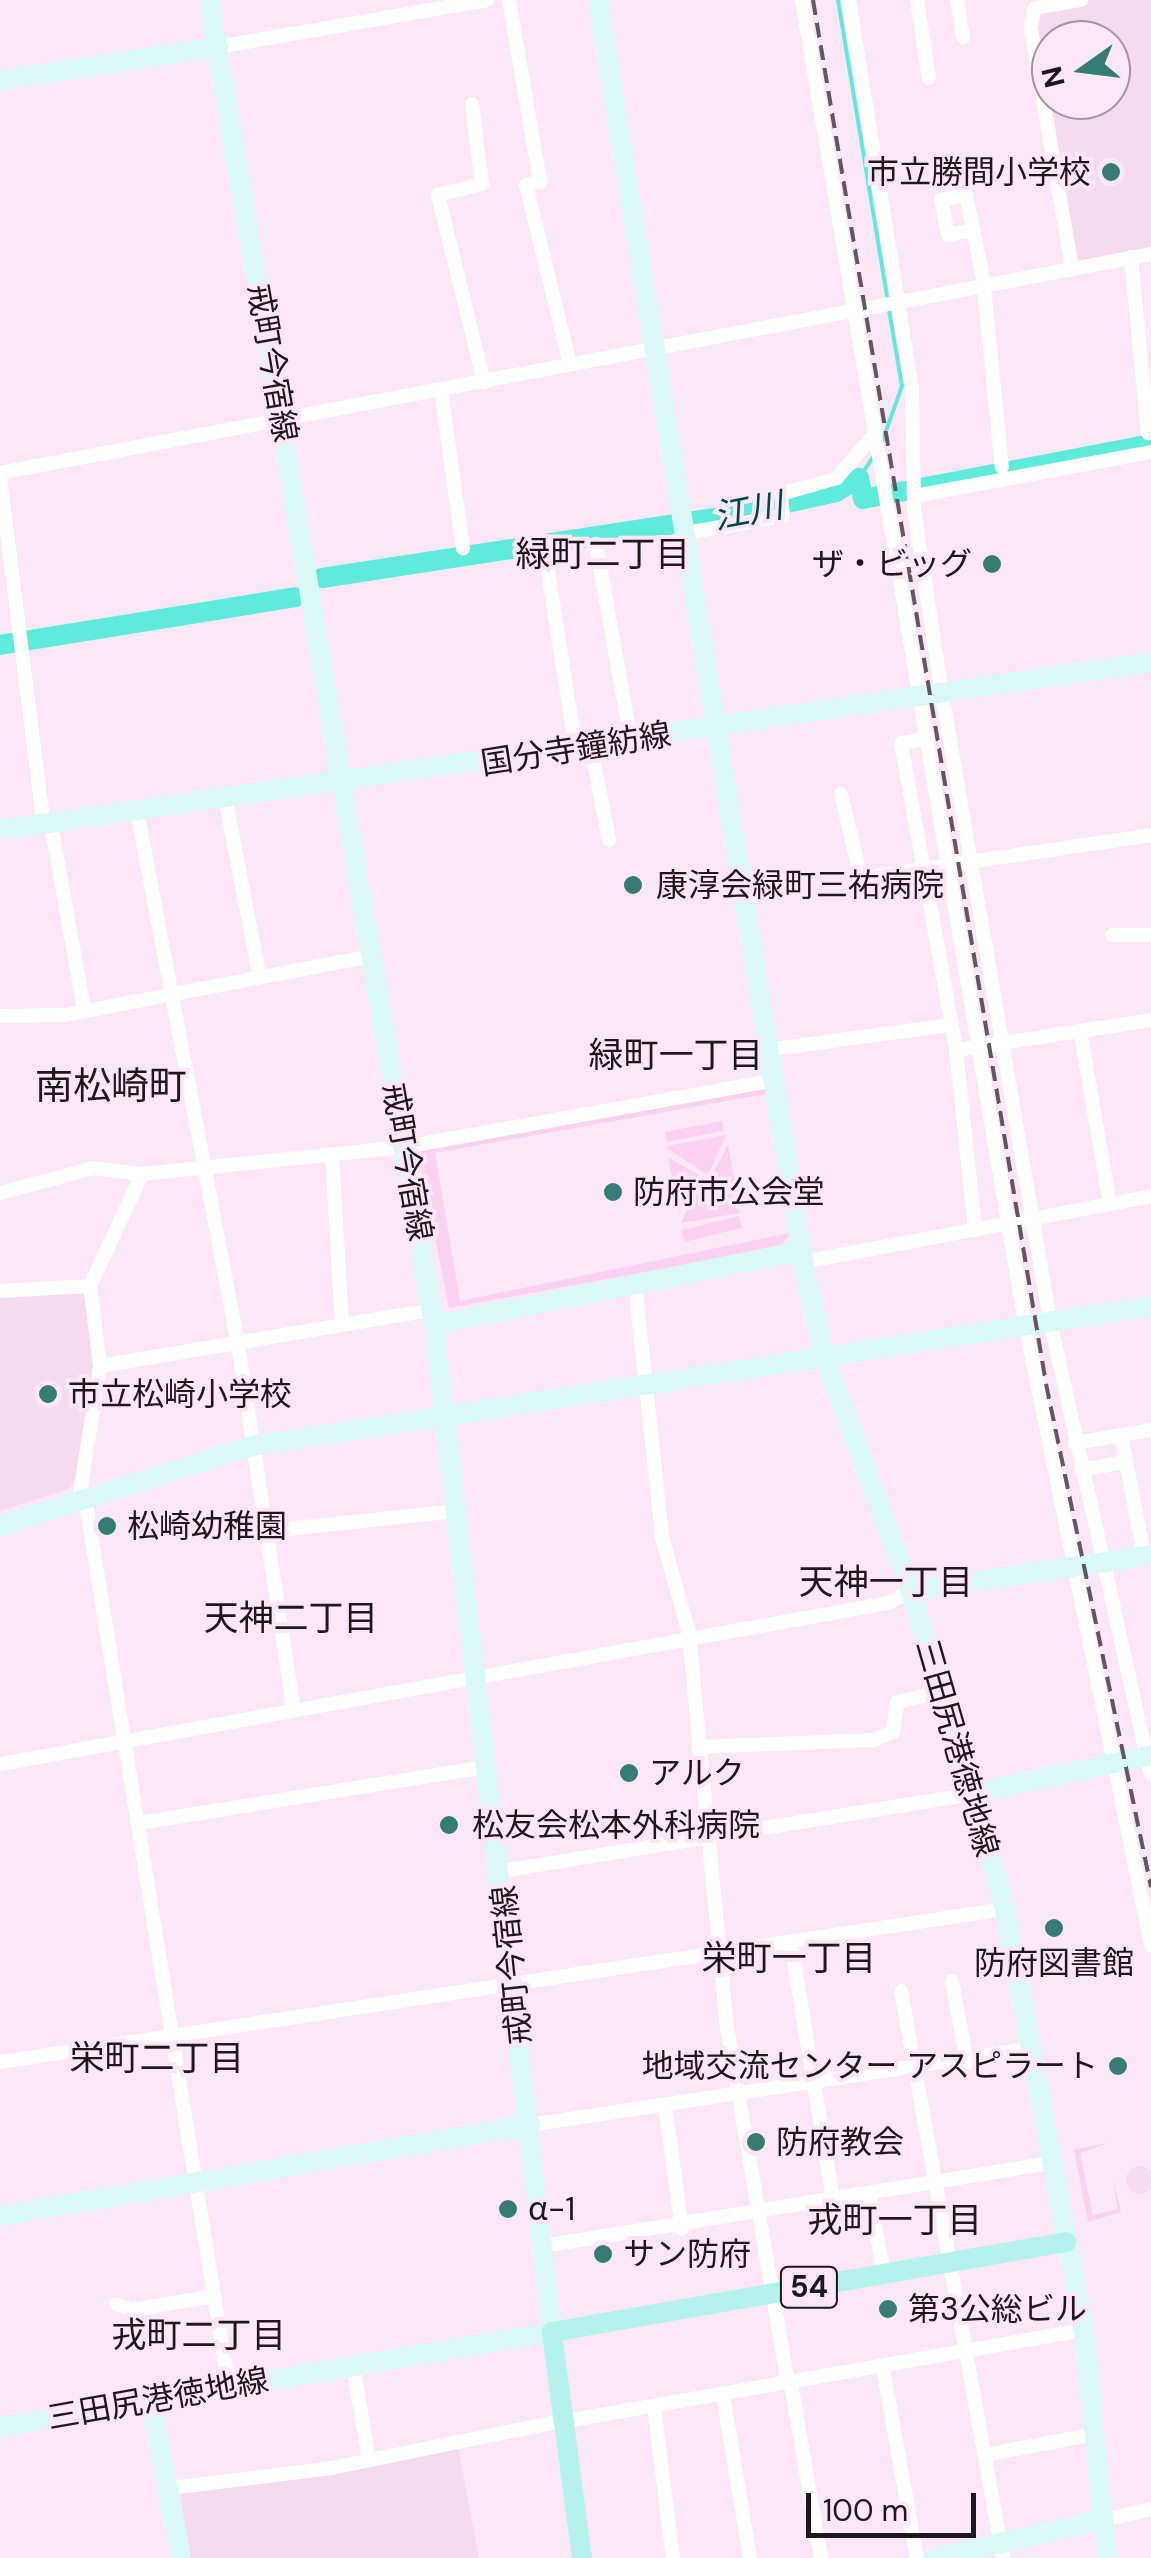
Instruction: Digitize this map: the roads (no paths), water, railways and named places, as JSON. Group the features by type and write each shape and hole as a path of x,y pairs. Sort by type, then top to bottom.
{"main road":[{"name":"54","path":"552,2332 1066,2242"},
{"path":"552,2332 568,2420 582,2558"}],"street":[{"name":"戒町今宿線","path":"209,0 345,782 433,1318 502,1871 552,2332"},
{"path":"0,80 487,0"},
{"path":"509,0 540,182 526,185 570,364"},
{"name":"三田尻港徳地線","path":"598,0 651,350 686,533 773,1049 802,1256 824,1355 911,1591 1005,1909 1084,2330 1107,2558"},
{"path":"802,0 850,312 1025,1323 1071,1568 1151,1945"},
{"path":"502,1871 971,1794 1112,1762 1150,1762 1101,1564 1050,1320 942,694 897,303 849,0"},
{"path":"917,0 930,78"},
{"path":"957,0 964,38"},
{"path":"1072,268 1032,28 1036,8 1081,0"},
{"path":"472,104 482,184 438,196 484,382"},
{"path":"973,230 983,287 1002,467"},
{"path":"84,1010 47,824 0,476 1151,254"},
{"path":"1131,257 1148,433"},
{"path":"441,390 462,548"},
{"path":"686,533 783,516 781,494 837,478 872,438"},
{"path":"886,513 917,502 1151,452"},
{"path":"596,544 630,741"},
{"path":"548,572 583,748 609,840"},
{"name":"国分寺鐘紡線","path":"0,830 583,748 1151,662"},
{"path":"922,739 901,743 956,1050 975,1230"},
{"path":"841,794 861,878 1151,836"},
{"path":"225,796 259,973"},
{"path":"137,812 237,1339 294,1706"},
{"path":"1112,934 1151,935"},
{"path":"0,1016 84,1010 259,973 372,956"},
{"path":"956,1050 976,1046 1003,1049 1151,1020"},
{"path":"773,1049 951,1024"},
{"path":"1081,1035 1110,1204"},
{"path":"0,1193 52,1172 142,1174 404,1148 778,1080"},
{"path":"332,1156 342,1324"},
{"path":"142,1174 90,1286 100,1366 82,1498 138,1823 189,2183 229,2388"},
{"path":"100,1366 237,1339 342,1324 433,1318 975,1230 1151,1196"},
{"path":"636,1283 662,1537 689,1634 705,1840 737,2096 756,2218 822,2558"},
{"path":"0,1291 90,1286"},
{"path":"0,1526 252,1446 445,1410 1151,1306"},
{"path":"1075,1443 1151,1430"},
{"path":"0,1764 294,1706 888,1602 911,1591 1148,1555 1122,1434"},
{"path":"1082,1470 1125,1462"},
{"path":"266,1531 457,1511"},
{"path":"698,1747 874,1740 893,1732 896,1702 940,1692"},
{"path":"138,1823 489,1766"},
{"path":"0,2062 719,1956 1005,1909"},
{"path":"791,1943 834,2205"},
{"path":"952,1981 968,2062"},
{"path":"901,1991 1002,2551"},
{"path":"0,2216 530,2125 915,2072 1034,2048"},
{"path":"664,2106 682,2230"},
{"path":"543,2246 756,2218 935,2188 1052,2163"},
{"path":"870,2199 884,2274"},
{"path":"116,2304 132,2310 213,2296"},
{"path":"170,2488 369,2460 568,2420 967,2354 1084,2330"},
{"name":"三田尻港徳地線","path":"0,2427 552,2332"},
{"path":"353,2365 369,2460"},
{"path":"884,2368 917,2558"},
{"path":"724,2395 750,2558"},
{"path":"151,2402 181,2558"},
{"path":"654,2406 674,2558"},
{"path":"985,2455 1094,2434"},
{"path":"934,2558 1002,2551 1151,2509"}],"waterway":[{"path":"838,0 888,301"},
{"path":"881,445 902,386 889,310"},
{"name":"江川","path":"322,578 729,516 836,492 859,478 863,499 1151,444"},
{"path":"859,478 873,457"},
{"name":"江川","path":"0,645 295,597"}],"railway":[{"path":"813,0 1046,1384 1151,1887"}],"place":[{"name":"市立勝間小学校","path":"1111,172"},
{"name":"ザ・ビッグ","path":"992,564"},
{"name":"康淳会緑町三祐病院","path":"633,885"},
{"name":"防府市公会堂","path":"613,1192"},
{"name":"市立松崎小学校","path":"48,1394"},
{"name":"松崎幼稚園","path":"107,1526"},
{"name":"アルク","path":"629,1773"},
{"name":"松友会松本外科病院","path":"449,1825"},
{"name":"防府図書館","path":"1054,1928"},
{"name":"地域交流センター アスピラート","path":"1118,2066"},
{"name":"防府教会","path":"756,2142"},
{"name":"α-1","path":"508,2209"},
{"name":"サン防府","path":"603,2254"},
{"name":"第3公総ビル","path":"888,2309"}],"district":[{"name":"緑町二丁目","path":"603,554"},
{"name":"緑町一丁目","path":"676,1055"},
{"name":"南松崎町","path":"111,1087"},
{"name":"天神一丁目","path":"886,1582"},
{"name":"天神二丁目","path":"291,1618"},
{"name":"栄町一丁目","path":"789,1958"},
{"name":"栄町二丁目","path":"157,2058"},
{"name":"戎町一丁目","path":"895,2220"},
{"name":"戎町二丁目","path":"199,2335"}]}
